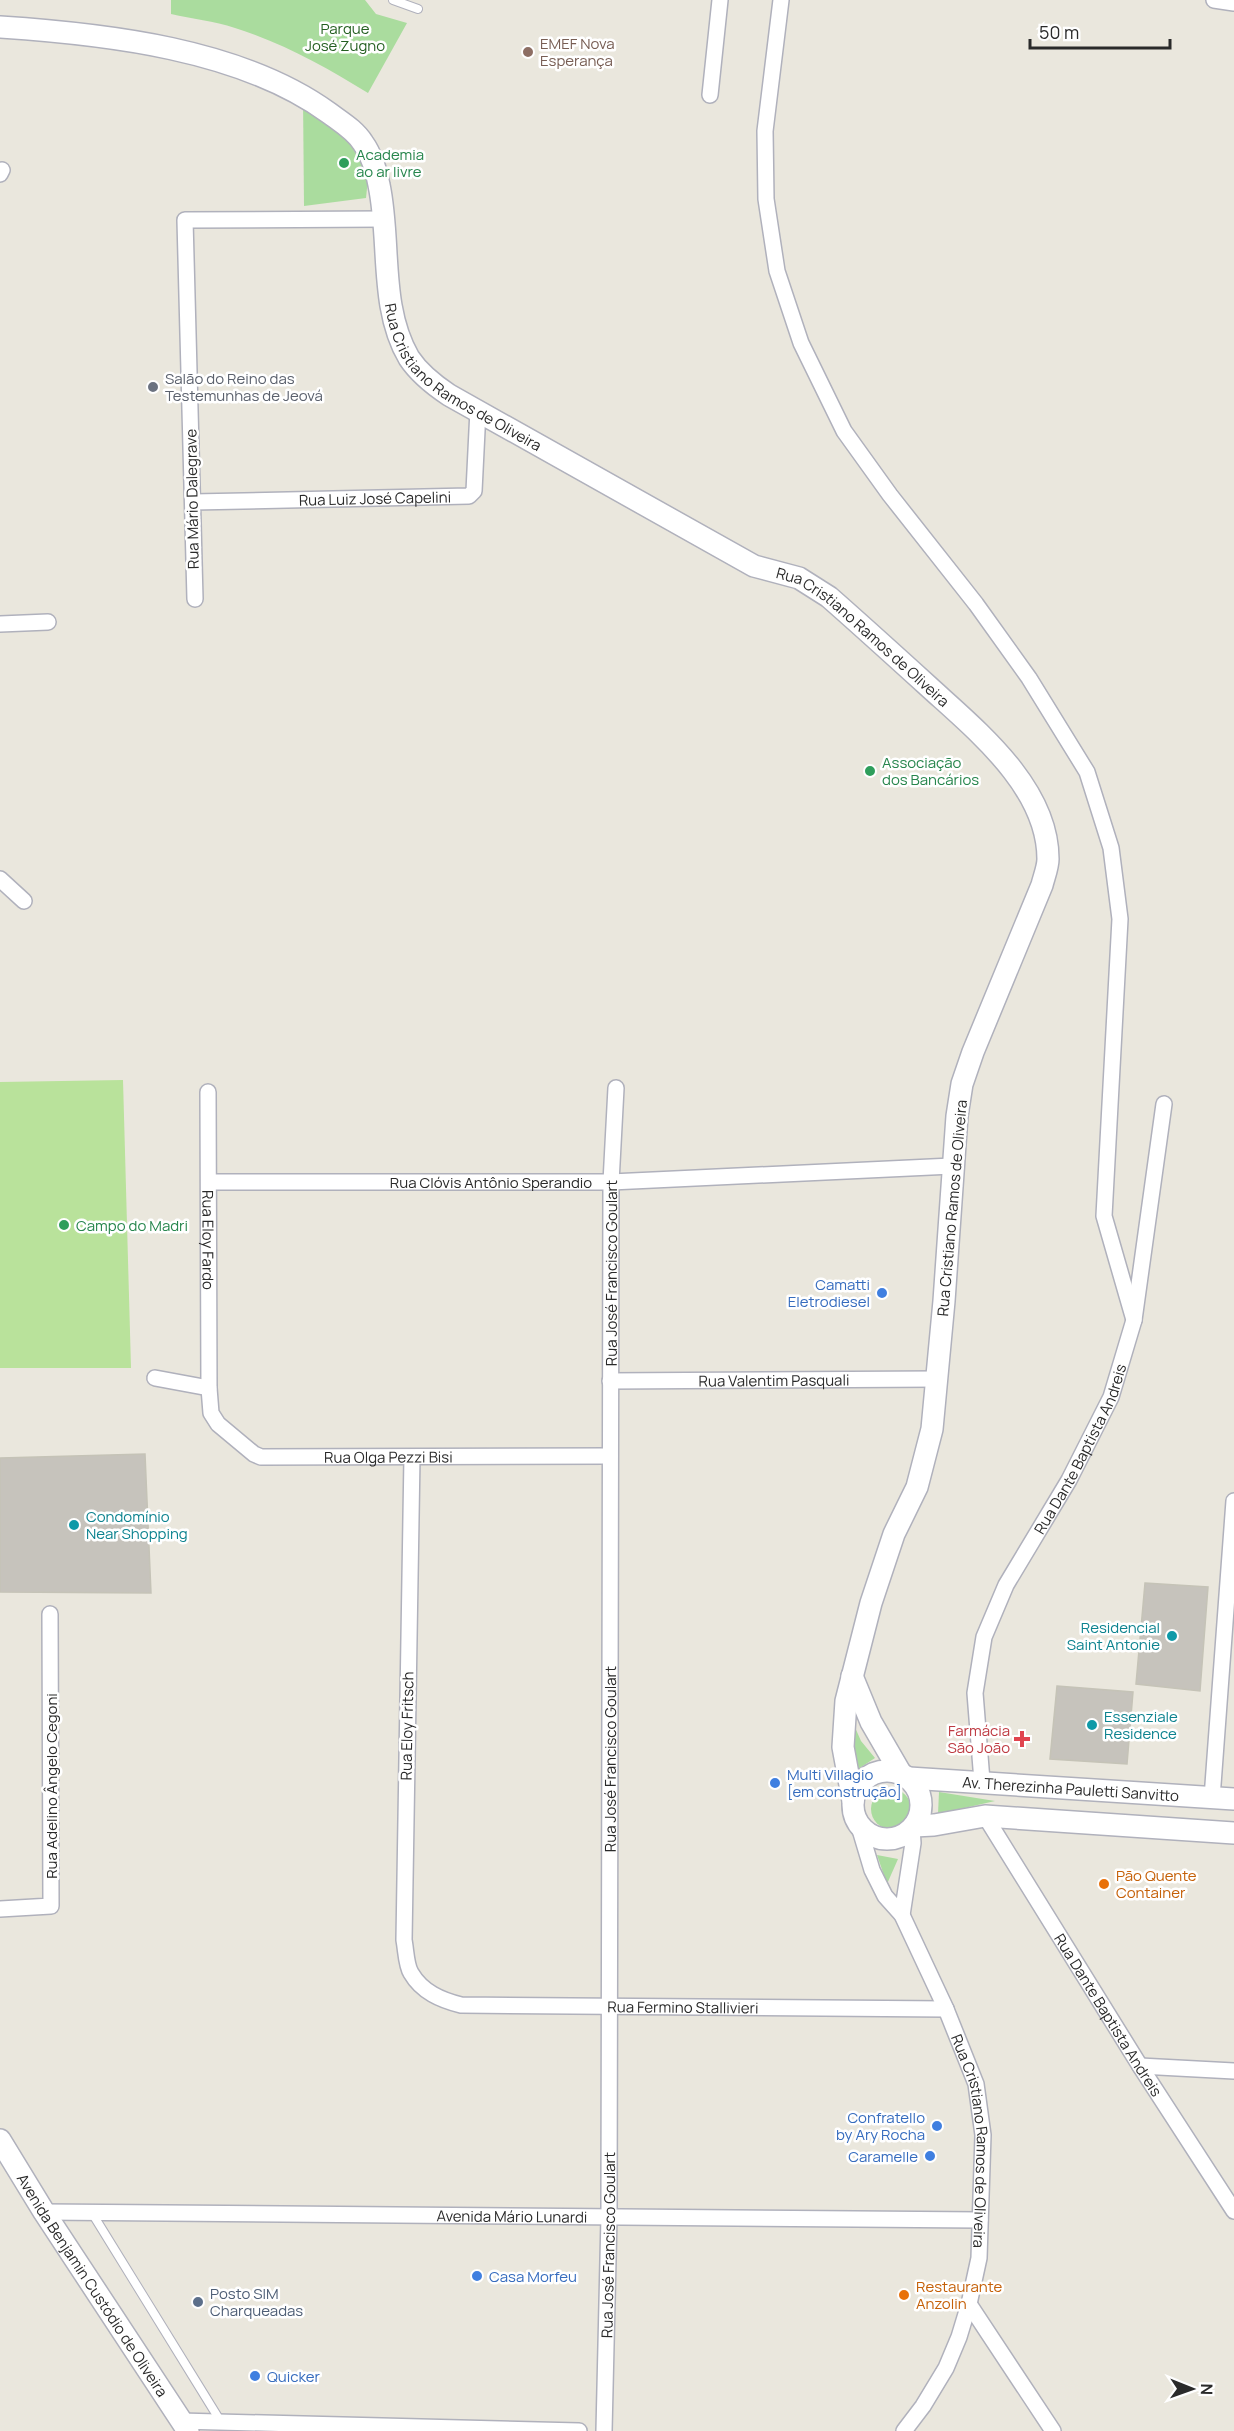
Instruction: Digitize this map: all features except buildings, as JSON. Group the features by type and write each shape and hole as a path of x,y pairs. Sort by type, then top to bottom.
{"main road":[{"name":"Rua Cristiano Ramos de Oliveira","path":"0,27 77,32 161,46 216,60 274,82 310,99 349,128 363,143 379,183 390,301 398,333 410,359 428,380 449,395 754,566 799,578 829,597 990,743 1020,778 1039,816 1048,860 1042,885 962,1084 952,1166 938,1379 932,1429 917,1486 894,1534 871,1603 852,1676 844,1718 843,1747 853,1801"},
{"path":"852,1676 871,1722 904,1775 916,1785 920,1795 920,1817 913,1827 902,1836 890,1839 872,1835 858,1823 853,1812 856,1791 869,1775 879,1771 904,1775"},
{"name":"Av. Therezinha Pauletti Sanvitto","path":"904,1775 1234,1799"},
{"path":"1157,1827 1158,1794"},
{"path":"913,1827 985,1816 1234,1833"},
{"name":"Avenida Benjamin Custódio de Oliveira","path":"0,2140 44,2212 184,2426"}],"street":[{"path":"710,95 720,0"},
{"path":"781,0 765,131 766,199 777,271 801,343 844,431 890,495 976,604 1029,678 1087,772 1111,848 1120,919 1104,1216 1134,1320"},
{"path":"1214,0 1234,3"},
{"name":"Rua Mário Dalegrave","path":"195,599 185,220 384,219"},
{"name":"Rua Luiz José Capelini","path":"193,502 469,496 474,491 478,411"},
{"path":"0,624 48,622"},
{"path":"0,879 24,901"},
{"name":"Rua José Francisco Goulart","path":"604,2431 609,2217 611,1182 616,1088"},
{"name":"Rua Eloy Fardo","path":"208,1092 209,1388"},
{"name":"Rua Dante Baptista Andreis","path":"982,1781 975,1693 984,1637 1006,1585 1070,1480 1111,1396 1134,1320 1164,1104"},
{"name":"Rua Clóvis Antônio Sperandio","path":"209,1182 611,1182 952,1166"},
{"path":"155,1378 209,1388"},
{"name":"Rua Valentim Pasquali","path":"610,1381 938,1379"},
{"name":"Rua Olga Pezzi Bisi","path":"209,1388 211,1413 218,1424 254,1454 261,1457 610,1456"},
{"name":"Rua Eloy Fritsch","path":"411,1457 404,1941 410,1972 424,1988"},
{"path":"1212,1798 1234,1501"},
{"name":"Rua Adelino Ângelo Cegoni","path":"0,1909 51,1906 50,1614"},
{"name":"Rua Dante Baptista Andreis","path":"985,1816 1140,2066 1234,2211"},
{"name":"Rua Cristiano Ramos de Oliveira","path":"858,1823 872,1870 885,1896 902,1915 946,2008 976,2084 983,2135 979,2258 969,2304 946,2368 923,2406 904,2431"},
{"path":"902,1915 914,1843 913,1827"},
{"name":"Rua Fermino Stallivieri","path":"424,1988 439,2000 461,2005 946,2008"},
{"path":"1140,2066 1234,2071"},
{"name":"Avenida Mário Lunardi","path":"44,2212 980,2220"},
{"path":"969,2304 1053,2431"},
{"path":"184,2426 221,2422 579,2431"}],"lane":[{"path":"393,0 418,9"},
{"path":"92,2212 221,2422"}],"green space":[{"name":"Parque José Zugno","path":"171,0 365,0 376,14 407,23 368,93 287,48 253,34 171,14"},
{"path":"303,97 357,144 368,179 366,198 304,206"},
{"name":"Campo do Madri","path":"123,1080 131,1368 0,1368 0,1082"},
{"path":"850,1716 861,1741 875,1758 855,1771"},
{"path":"891,1789 905,1795 911,1809 905,1823 891,1829 877,1823 871,1809 877,1795"},
{"path":"939,1792 995,1801 938,1814"},
{"path":"877,1855 898,1859 887,1884"}],"place":[{"name":"EMEF Nova Esperança","path":"528,52"},
{"name":"Academia ao ar livre","path":"344,163"},
{"name":"Salão do Reino das Testemunhas de Jeová","path":"153,387"},
{"name":"Associação dos Bancários","path":"870,771"},
{"name":"Campo do Madri","path":"64,1225"},
{"name":"Camatti Eletrodiesel","path":"882,1293"},
{"name":"Condomínio Near Shopping","path":"74,1525"},
{"name":"Residencial Saint Antonie","path":"1172,1636"},
{"name":"Essenziale Residence","path":"1092,1725"},
{"name":"Farmácia São João","path":"1022,1739"},
{"name":"Multi Villagio [em construção]","path":"775,1783"},
{"name":"Pão Quente Container","path":"1104,1884"},
{"name":"Confratello by Ary Rocha","path":"937,2126"},
{"name":"Caramelle","path":"930,2156"},
{"name":"Casa Morfeu","path":"477,2276"},
{"name":"Restaurante Anzolin","path":"904,2295"},
{"name":"Posto SIM Charqueadas","path":"198,2302"},
{"name":"Quicker","path":"255,2376"}]}
